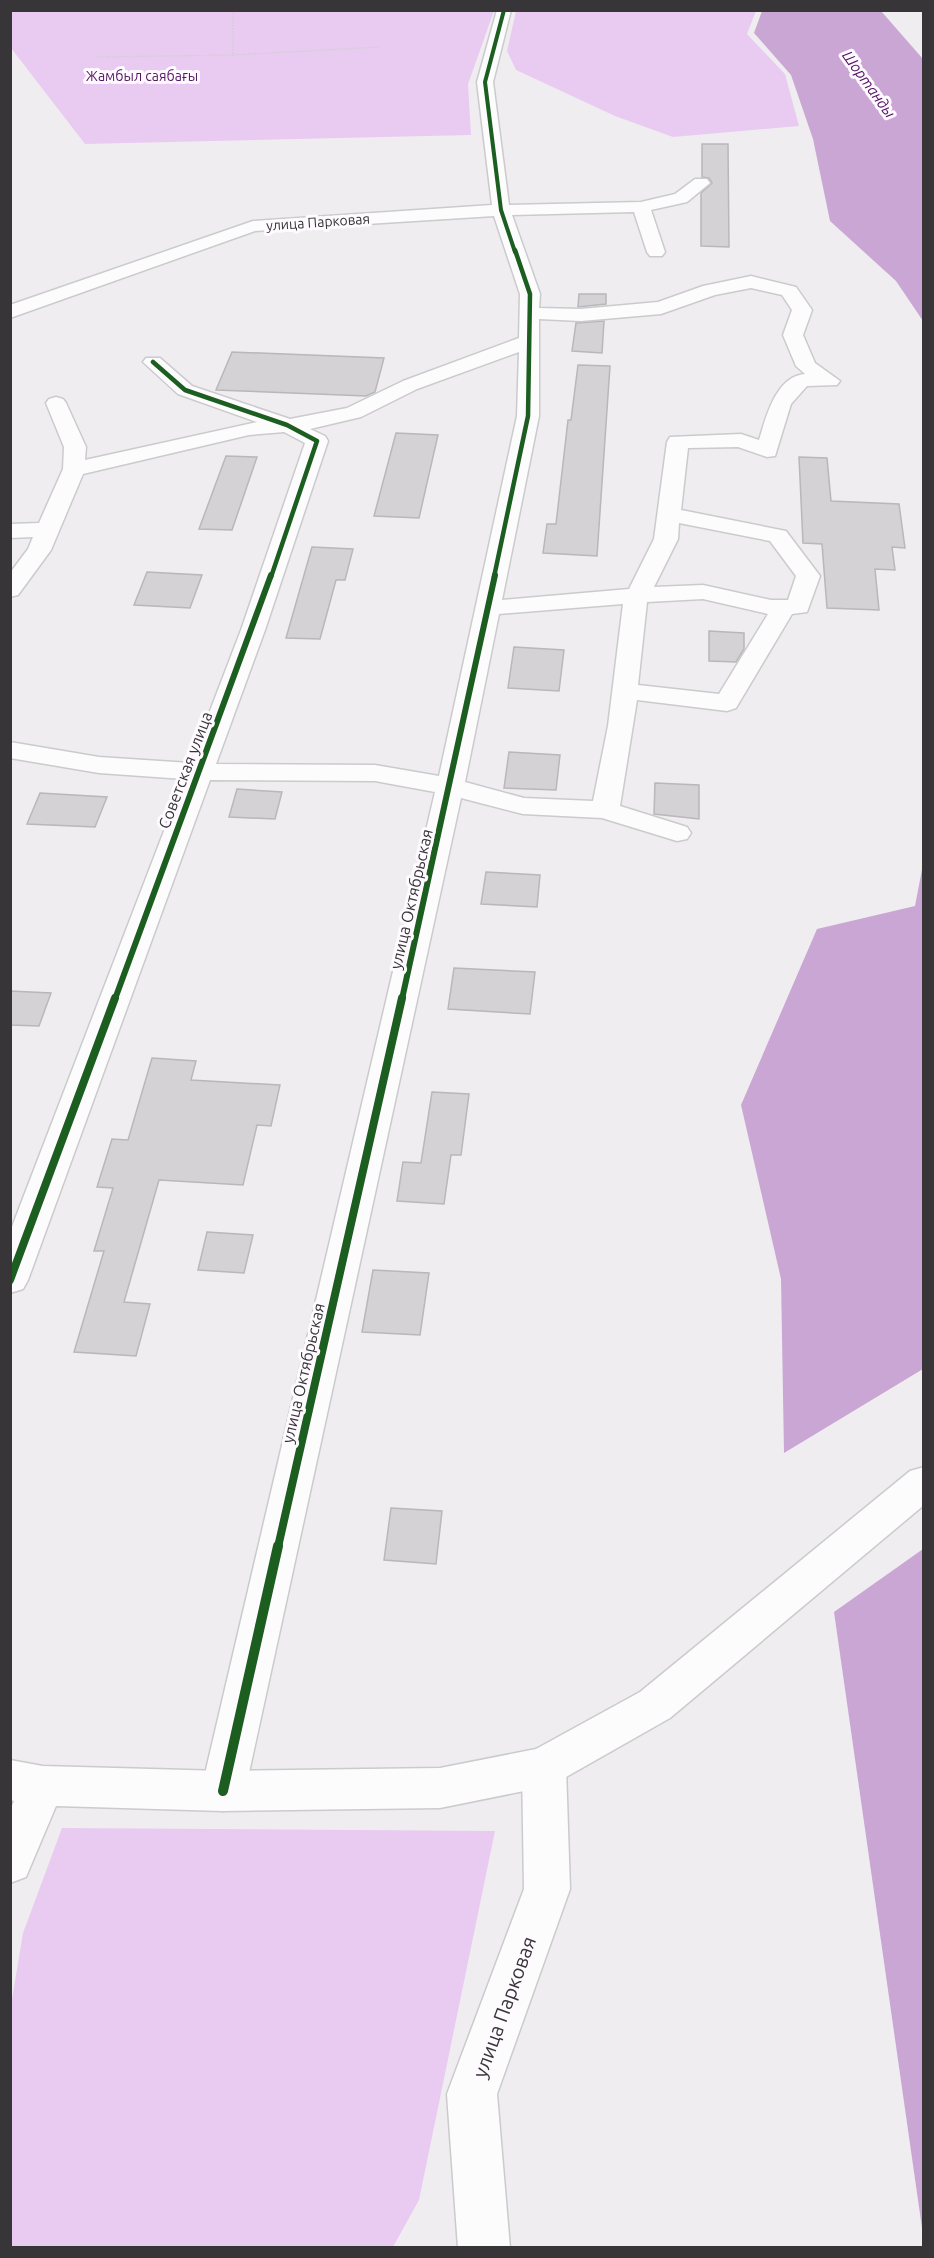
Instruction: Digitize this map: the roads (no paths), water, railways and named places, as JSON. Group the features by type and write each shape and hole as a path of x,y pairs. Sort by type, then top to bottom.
{"street":[{"name":"улица Октябрьская","path":"222,1791 450,786 528,416 530,294 501,210 485,82 504,10"},
{"name":"улица Парковая","path":"10,312 253,226 501,210 641,207 681,198 701,183"},
{"path":"641,207 656,252"},
{"path":"74,469 249,429 354,413 530,327 581,315 661,308 710,290 751,282 789,291 802,310 793,335 806,366 831,381 802,380 781,402 767,451 741,440 678,442 666,539 635,601 621,726 605,810"},
{"name":"Советская улица","path":"10,1280 253,630 317,441 287,425 185,390 153,362"},
{"path":"10,590 39,550 74,469 75,447 56,403"},
{"path":"488,609 638,595 703,592 771,607 798,607 808,576 778,536 669,513"},
{"path":"10,531 48,529"},
{"path":"625,691 727,703 784,607"},
{"path":"10,750 99,765 199,772 375,773 450,786 522,806 605,810 678,833"},
{"path":"10,1862 27,1783 222,1791 440,1788 544,1767 656,1706 924,1482"},
{"name":"улица Парковая","path":"484,2247 472,2094 547,1889 544,1767"}],"water":[{"name":"Шортанды","path":"762,11 881,11 923,59 923,321 896,281 830,221 813,139 791,75 754,33"},
{"path":"923,864 923,1369 784,1453 781,1279 741,1105 817,929 915,906"},
{"path":"923,1549 923,2235 834,1612"}],"park label":[{"name":"Жамбыл саябағы","path":"142,76"}]}
